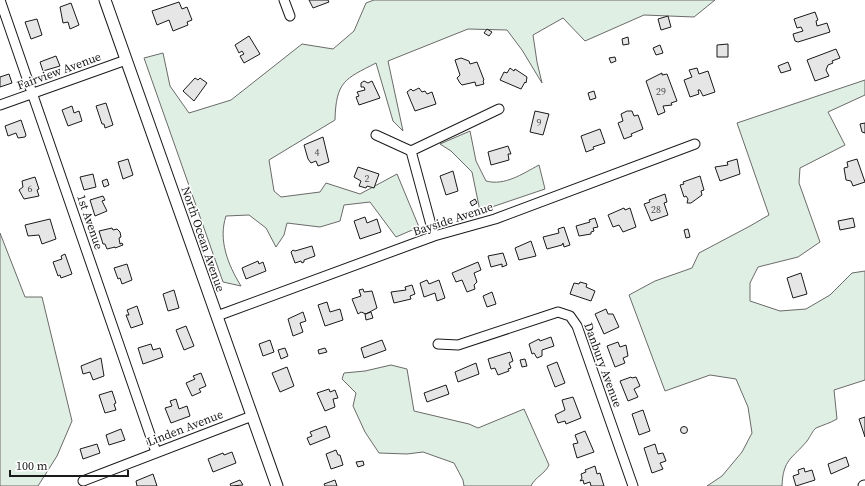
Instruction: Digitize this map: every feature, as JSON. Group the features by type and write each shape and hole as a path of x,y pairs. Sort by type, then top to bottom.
{"main road":[{"name":"North Ocean Avenue","path":"104,0 277,486"}],"street":[{"name":"1st Avenue","path":"0,0 156,452"},
{"path":"284,0 290,16"},
{"name":"Fairview Avenue","path":"0,105 126,60"},
{"path":"411,152 500,109"},
{"path":"376,135 411,152 434,236"},
{"name":"Bayside Avenue","path":"217,316 434,236 495,219 695,144"},
{"name":"Danbury Avenue","path":"438,344 458,345 558,312 570,316 577,326 633,486"},
{"name":"Linden Avenue","path":"83,481 252,416"}],"green space":[{"path":"374,0 715,0 694,17 644,15 585,41 563,18 533,35 542,83 522,50 507,30 468,29 388,61 403,131 393,121 376,63 357,73 344,83 340,89 337,97 335,120 269,160 274,191 281,197 320,192 326,183 360,194 397,174 419,227 396,237 370,202 344,205 340,221 320,227 287,223 284,235 276,247 266,228 249,215 226,216 223,234 224,243 228,261 241,286 223,282 144,58 163,53 170,86 189,113 231,100 302,44 333,49 354,31 366,3"},
{"path":"865,80 865,95 828,112 845,145 800,168 799,183 820,242 798,257 758,267 750,283 750,301 780,311 806,309 830,295 852,273 865,271 865,380 834,390 837,419 816,428 807,441 789,460 784,470 782,486 707,486 722,476 742,452 752,433 748,407 736,379 710,375 665,391 629,295 655,281 692,268 699,253 769,215 737,123"},
{"path":"470,131 476,161 486,181 507,181 539,165 545,189 480,211 472,172 451,151 440,144"},
{"path":"0,233 25,297 42,297 72,421 57,456 38,486 0,486"},
{"path":"391,365 407,369 414,411 469,424 478,428 524,409 549,465 531,486 464,486 463,480 454,463 423,452 407,454 379,453 365,432 353,406 356,393 342,379 344,373 365,371"}],"building":[{"path":"309,0 328,0 329,2 313,8"},
{"path":"179,2 182,9 187,7 192,20 187,22 188,25 173,31 169,20 157,25 152,11"},
{"path":"71,3 79,25 70,29 68,22 63,23 60,7"},
{"path":"815,12 818,20 816,21 817,26 827,23 830,32 798,42 795,41 793,34 803,31 801,27 797,28 794,19"},
{"path":"668,16 671,27 661,30 658,19"},
{"path":"37,19 42,35 31,39 25,22"},
{"path":"487,29 492,32 489,36 484,33"},
{"path":"249,36 260,54 244,63 240,56 244,54 242,51 239,53 235,45"},
{"path":"628,37 629,44 623,45 622,39"},
{"path":"728,44 728,57 717,57 717,45"},
{"path":"660,45 663,53 656,55 653,48"},
{"path":"836,49 840,58 832,61 833,63 828,65 826,70 829,76 815,81 807,60"},
{"path":"56,56 60,66 43,71 40,62"},
{"path":"615,57 616,61 611,63 609,58"},
{"path":"461,58 469,61 470,64 477,62 484,80 484,84 476,86 475,82 462,85 460,83 457,78 460,75 455,60"},
{"path":"788,62 791,70 781,73 778,66"},
{"path":"510,68 514,71 515,69 527,77 526,83 525,82 521,89 500,80 504,72 507,73"},
{"path":"697,68 699,74 708,71 715,92 703,96 700,90 698,90 699,94 690,97 684,80 692,77 689,70"},
{"path":"662,73 662,75 667,74 677,101 671,103 672,105 663,106 665,112 658,115 646,81"},
{"path":"9,74 12,83 0,87 0,77"},
{"path":"195,78 198,80 200,78 207,83 194,101 183,91"},
{"path":"364,81 368,83 372,81 380,98 359,105 356,97 359,96 357,92 365,90 364,87 361,87 361,83"},
{"path":"419,88 422,92 425,91 427,94 432,92 436,104 415,111 407,92 411,89 413,91"},
{"path":"594,91 596,98 590,100 588,93"},
{"path":"106,103 113,125 105,128 104,124 102,124 96,106"},
{"path":"72,106 74,113 79,111 82,121 68,126 62,110"},
{"path":"535,111 549,114 543,135 530,132"},
{"path":"627,111 632,111 634,116 638,115 643,129 624,139 618,123 623,121 621,114"},
{"path":"21,120 26,135 25,137 18,138 16,133 8,136 5,126"},
{"path":"865,123 865,133 862,132 860,124"},
{"path":"600,129 605,143 593,147 594,149 586,152 581,136"},
{"path":"323,137 329,162 318,166 316,161 311,163 308,159 304,145"},
{"path":"508,146 511,154 508,154 509,160 491,165 488,152"},
{"path":"128,159 133,175 123,179 118,162"},
{"path":"737,159 740,174 720,181 715,167 728,165 727,162"},
{"path":"857,159 865,182 853,186 851,181 846,180 844,168 848,167 847,162"},
{"path":"358,167 379,174 374,188 359,186 361,181 354,177"},
{"path":"453,171 458,191 446,195 440,176"},
{"path":"93,174 96,187 84,190 80,177"},
{"path":"700,176 704,190 701,191 702,195 691,203 687,203 688,199 686,196 684,197 680,185 684,184 683,182"},
{"path":"35,177 39,189 37,190 39,196 24,199 19,190 23,187 22,181"},
{"path":"107,179 109,185 104,187 102,181"},
{"path":"665,194 667,202 664,203 668,215 651,221 644,204 650,202 649,200"},
{"path":"103,196 105,200 102,201 107,211 95,216 90,200"},
{"path":"475,199 477,203 472,206 470,202"},
{"path":"624,208 625,210 630,208 636,227 623,232 619,225 613,227 608,215"},
{"path":"365,217 367,223 377,219 381,232 360,239 354,221"},
{"path":"595,218 598,227 593,228 594,231 591,232 591,234 579,236 576,226 590,222 589,220"},
{"path":"853,218 855,227 840,230 838,221"},
{"path":"50,219 56,239 42,244 39,235 28,236 25,225"},
{"path":"564,227 570,245 564,247 563,243 562,245 547,249 543,237 559,233 558,229"},
{"path":"112,228 113,230 117,229 120,232 120,244 122,243 123,245 107,249 105,244 103,244 99,231"},
{"path":"688,229 690,237 686,238 684,230"},
{"path":"531,241 536,256 519,260 515,248"},
{"path":"312,246 315,256 304,260 302,263 301,261 295,263 291,252 293,250 295,251"},
{"path":"503,253 507,265 502,267 502,264 491,267 488,256"},
{"path":"65,254 72,274 61,278 60,275 58,276 53,262 62,259 61,256"},
{"path":"258,261 259,264 263,262 266,271 246,279 242,268"},
{"path":"478,262 481,270 474,273 477,282 474,285 475,289 467,292 462,280 456,282 452,273"},
{"path":"127,264 132,280 122,284 120,278 118,279 114,268"},
{"path":"801,273 807,294 793,298 787,278"},
{"path":"427,280 429,284 439,280 445,298 437,301 435,293 424,297 420,283"},
{"path":"580,282 587,284 586,287 595,291 591,301 570,294 574,283 579,284"},
{"path":"412,285 415,294 410,296 411,299 394,303 391,292 406,290 405,287"},
{"path":"363,289 364,292 372,291 377,308 366,314 361,312 358,314 352,299 361,296 359,290"},
{"path":"174,290 179,308 168,311 163,294"},
{"path":"492,292 496,304 487,307 483,296"},
{"path":"327,302 330,312 340,309 343,320 325,326 318,305"},
{"path":"137,306 143,324 131,328 126,315 129,315 127,310"},
{"path":"606,309 608,314 613,314 619,327 604,334 595,314"},
{"path":"303,312 306,321 300,323 303,332 293,336 288,319"},
{"path":"371,312 373,318 366,320 365,314"},
{"path":"186,326 194,346 184,350 176,330"},
{"path":"551,337 554,346 542,350 542,356 537,358 534,353 532,354 529,344 539,339 540,341"},
{"path":"270,340 274,352 263,356 259,344"},
{"path":"382,340 386,350 364,358 361,348"},
{"path":"618,342 620,347 626,345 628,356 623,358 625,363 615,367 607,346"},
{"path":"151,344 153,350 160,348 163,357 143,364 138,348"},
{"path":"285,348 288,356 281,359 278,350"},
{"path":"325,348 327,352 319,354 318,350"},
{"path":"510,352 513,361 509,363 511,368 508,369 509,371 498,375 495,368 491,369 488,359"},
{"path":"101,358 104,376 93,380 90,372 83,374 81,366"},
{"path":"525,359 527,366 522,367 520,360"},
{"path":"557,362 565,383 555,387 547,366"},
{"path":"476,363 479,374 458,382 455,372"},
{"path":"287,367 294,386 280,392 272,373"},
{"path":"201,373 206,386 199,389 201,392 192,396 186,383 195,379 193,376"},
{"path":"631,377 636,377 640,386 634,389 638,397 628,401 620,381"},
{"path":"446,385 449,394 427,402 424,393"},
{"path":"329,389 330,392 335,390 338,398 333,399 335,407 325,411 317,393"},
{"path":"112,391 116,403 114,404 116,410 105,413 99,395"},
{"path":"573,397 581,418 566,424 565,421 558,423 555,415 565,410 562,400"},
{"path":"176,399 179,409 187,406 190,416 171,423 165,408 172,406 170,401"},
{"path":"643,410 650,431 639,435 632,414"},
{"path":"865,417 865,437 859,419"},
{"path":"326,426 330,437 310,445 307,438 312,436 310,432"},
{"path":"684,427 687,430 684,433 681,430"},
{"path":"121,429 125,440 109,445 106,435"},
{"path":"585,431 594,452 577,458 573,444 578,443 575,435"},
{"path":"97,444 100,453 83,459 80,449"},
{"path":"655,444 658,454 663,453 666,461 660,463 663,469 652,473 644,448"},
{"path":"336,450 338,455 340,455 343,465 331,469 326,454"},
{"path":"232,452 236,463 213,472 208,459 223,453 224,455"},
{"path":"846,457 849,466 831,474 828,464"},
{"path":"363,461 364,465 358,467 356,462"},
{"path":"595,466 597,474 600,473 604,486 591,486 590,482 584,484 583,480 580,481 582,478 581,474 586,472 585,470"},
{"path":"804,468 805,472 812,470 815,480 796,486 793,476 799,474 798,470"},
{"path":"153,474 157,486 137,486 136,481"},
{"path":"240,480 243,485 231,486 230,484"},
{"path":"335,480 337,486 325,486 324,484"}]}
